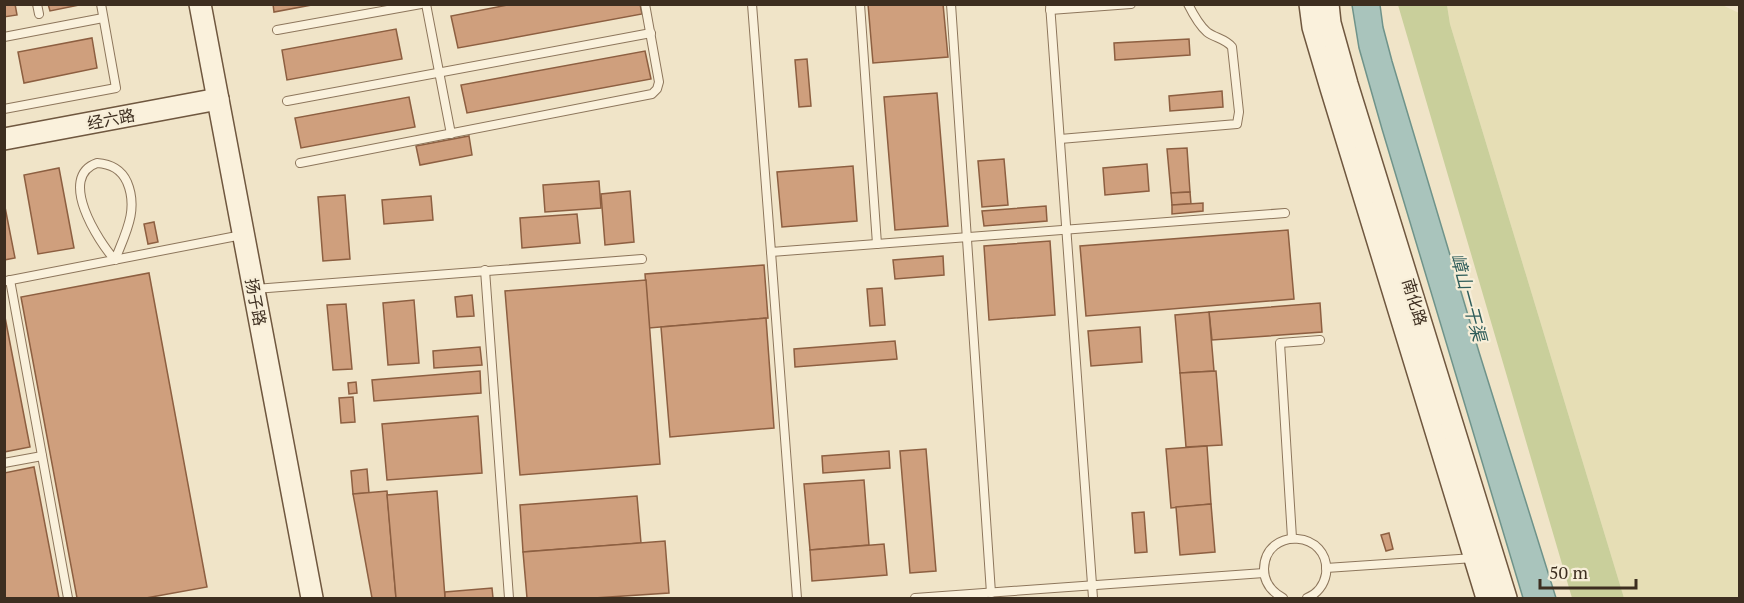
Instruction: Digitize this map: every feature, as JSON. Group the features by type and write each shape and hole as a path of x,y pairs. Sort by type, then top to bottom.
{"main road":[{"name":"扬子路","path":"200,4 312,598"},
{"name":"南化路","path":"1310,4 1313,27 1331,88 1484,557 1506,598"},
{"name":"南化路","path":"1328,4 1330,23 1347,84 1484,557 1487,598"},
{"name":"经六路","path":"4,139 218,99"}],"lane":[{"path":"38,4 39,14"},
{"path":"4,109 116,88 101,4"},
{"path":"277,30 421,4"},
{"path":"426,4 451,134"},
{"path":"300,164 652,94 659,82 645,4"},
{"path":"752,4 797,598"},
{"path":"860,4 877,244"},
{"path":"951,4 991,593"},
{"path":"1093,598 1050,7 1131,4"},
{"path":"1060,139 1237,124 1239,112 1232,47 1228,42 1208,33 1200,25 1188,4"},
{"path":"4,37 104,18"},
{"path":"287,100 651,33"},
{"path":"97,163 107,164 124,175 133,201 129,224 115,260 102,245 89,222 81,195 84,173 91,165 97,163"},
{"path":"771,252 1285,213"},
{"path":"68,598 7,281 243,235"},
{"path":"254,289 642,260"},
{"path":"485,270 510,598"},
{"path":"1292,538 1280,343 1320,340"},
{"path":"4,463 42,456"},
{"path":"1283,598 1273,592 1266,583 1264,563 1274,546 1283,540 1292,538 1311,543 1324,558 1325,578 1320,588 1307,598"},
{"path":"1326,567 1484,557"},
{"path":"915,598 1264,573"}],"shaded area":[{"path":"1720,4 1739,13 1739,598 1624,598 1450,24 1447,5"}],"green space":[{"path":"1398,5 1447,5 1450,24 1624,598 1572,598"}],"water":[{"path":"1352,5 1380,5 1392,61 1556,598 1523,598 1382,129 1359,48"}],"building":[{"path":"4,4 15,4 17,15 4,17"},
{"path":"48,4 84,4 50,11"},
{"path":"273,4 317,4 274,12"},
{"path":"513,4 640,4 642,14 458,48 451,16"},
{"path":"868,4 943,4 948,57 873,63"},
{"path":"396,29 402,59 287,80 282,50"},
{"path":"92,38 97,68 24,83 18,52"},
{"path":"1189,39 1190,55 1115,60 1114,43"},
{"path":"645,51 651,79 467,113 461,85"},
{"path":"807,59 811,106 799,107 795,60"},
{"path":"1222,91 1223,107 1170,111 1169,96"},
{"path":"937,93 948,226 895,230 884,97"},
{"path":"409,97 415,127 301,148 295,118"},
{"path":"469,136 472,155 420,165 416,146"},
{"path":"1187,148 1190,192 1171,193 1167,149"},
{"path":"1004,159 1008,205 982,207 978,161"},
{"path":"1147,164 1149,191 1105,195 1103,168"},
{"path":"853,166 857,221 782,227 777,172"},
{"path":"59,168 74,248 38,254 24,175"},
{"path":"599,181 601,208 545,212 543,185"},
{"path":"630,191 634,242 605,245 601,194"},
{"path":"1190,192 1191,204 1172,205 1171,193"},
{"path":"345,195 350,259 323,261 318,197"},
{"path":"431,196 433,220 384,224 382,200"},
{"path":"4,202 15,258 4,260"},
{"path":"1203,203 1203,211 1172,214 1172,205"},
{"path":"1046,206 1047,221 984,226 982,211"},
{"path":"577,214 580,243 522,248 520,218"},
{"path":"154,222 158,242 148,244 144,224"},
{"path":"1288,230 1294,299 1086,316 1080,246"},
{"path":"1050,241 1055,315 989,320 984,246"},
{"path":"943,256 944,275 895,279 893,260"},
{"path":"764,265 768,318 649,328 645,274"},
{"path":"149,273 207,587 146,598 77,598 21,297"},
{"path":"646,280 660,464 520,475 505,291"},
{"path":"882,288 885,325 870,326 867,289"},
{"path":"472,295 474,316 457,317 455,297"},
{"path":"414,300 419,363 388,365 383,303"},
{"path":"1320,303 1322,332 1212,340 1209,312"},
{"path":"346,304 352,369 333,370 327,305"},
{"path":"4,312 30,447 4,452"},
{"path":"1209,312 1214,371 1180,373 1175,315"},
{"path":"766,318 774,428 670,437 661,327"},
{"path":"1140,327 1142,362 1091,366 1088,331"},
{"path":"895,341 897,359 795,367 794,349"},
{"path":"480,347 482,365 434,368 433,351"},
{"path":"480,371 481,393 374,401 372,380"},
{"path":"1216,371 1222,445 1186,447 1180,373"},
{"path":"356,382 357,393 349,394 348,383"},
{"path":"353,397 355,422 341,423 339,398"},
{"path":"478,416 482,473 387,480 382,424"},
{"path":"1207,446 1211,504 1171,508 1166,449"},
{"path":"926,449 936,571 910,573 900,451"},
{"path":"889,451 890,468 823,473 822,456"},
{"path":"34,467 59,598 4,598 4,473"},
{"path":"367,469 369,493 353,494 351,471"},
{"path":"864,480 869,545 810,550 804,484"},
{"path":"387,491 396,598 372,598 353,494"},
{"path":"437,491 445,598 396,598 387,495"},
{"path":"637,496 641,543 523,552 520,505"},
{"path":"1211,504 1215,552 1180,555 1176,507"},
{"path":"1144,512 1147,552 1135,553 1132,513"},
{"path":"1389,533 1393,549 1386,551 1381,535"},
{"path":"665,541 669,593 594,598 527,598 523,552"},
{"path":"884,544 887,575 812,581 810,550"},
{"path":"492,588 493,598 445,598 445,592"}],"water label":[{"name":"嶂山一干渠","path":"1469,297"}]}
